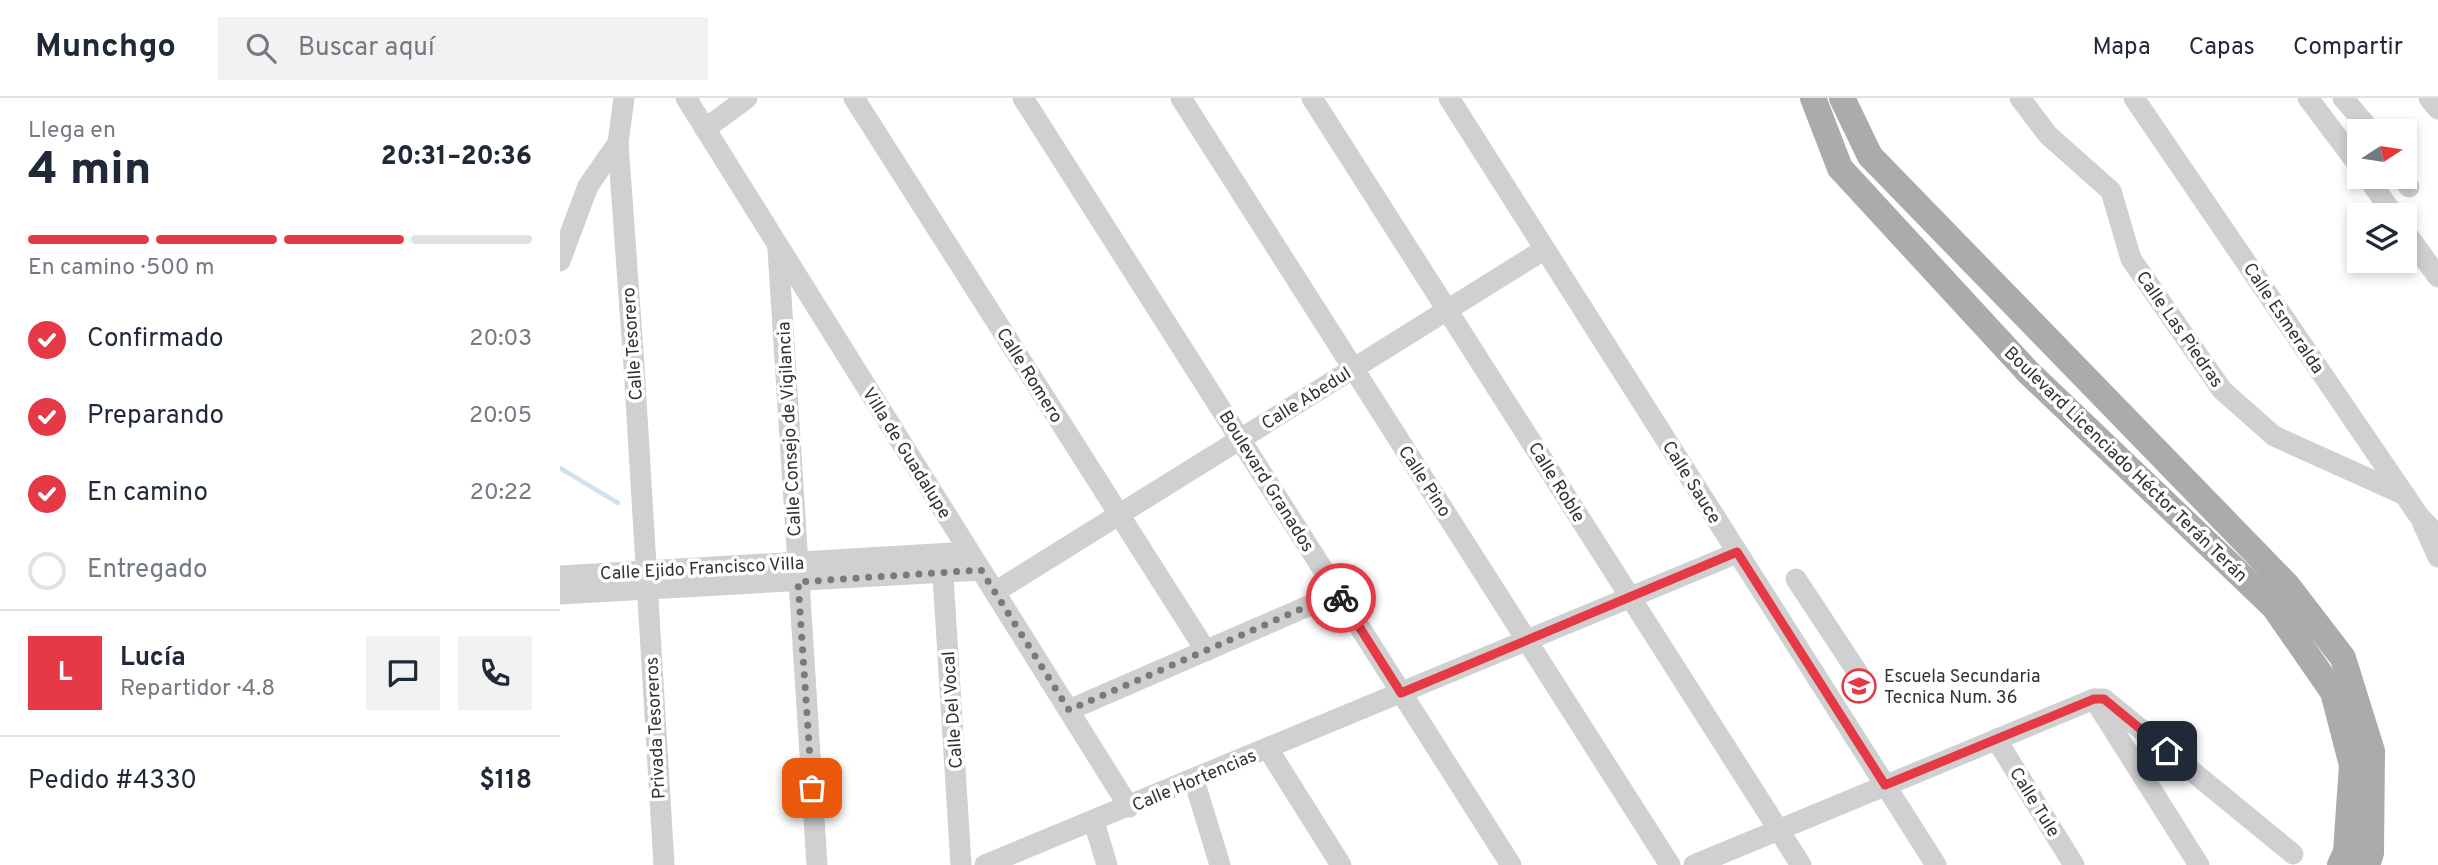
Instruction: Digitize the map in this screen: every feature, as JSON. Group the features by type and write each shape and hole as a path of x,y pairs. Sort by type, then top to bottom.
{"main road":[{"name":"Boulevard Licenciado Héctor Terán Terán","path":"1813,98 1840,168 2028,372 2274,607 2333,692 2352,765 2346,852 2340,865"},
{"name":"Boulevard Licenciado Héctor Terán Terán","path":"1842,98 1870,156 2287,585 2343,659 2372,751 2371,853 2367,865"}],"street":[{"name":"Calle Tesorero","path":"624,98 618,143 647,581"},
{"name":"Villa de Guadalupe","path":"686,98 1129,807"},
{"path":"705,129 747,98"},
{"name":"Calle Romero","path":"854,98 1206,651"},
{"name":"Boulevard Granados","path":"1023,98 1511,865"},
{"name":"Calle Pino","path":"1181,98 1670,865"},
{"name":"Calle Roble","path":"1312,98 1801,865"},
{"name":"Calle Sauce","path":"1449,98 1936,865"},
{"name":"Calle Las Piedras","path":"2020,98 2048,135 2111,191 2131,259 2222,390 2274,436 2406,495"},
{"name":"Calle Esmeralda","path":"2134,98 2419,516 2438,536"},
{"path":"2308,98 2347,150"},
{"path":"2343,98 2361,119"},
{"path":"2428,98 2438,109"},
{"path":"560,261 584,195 618,143"},
{"name":"Calle Consejo de Vigilancia","path":"778,245 817,865"},
{"path":"2417,248 2438,277"},
{"name":"Calle Abedul","path":"995,592 1545,249"},
{"path":"2419,516 2438,557"},
{"name":"Calle Hortencias","path":"985,865 1737,552"},
{"name":"Calle Ejido Francisco Villa","path":"560,594 647,581 975,561"},
{"name":"Calle Del Vocal","path":"942,564 961,865"},
{"name":"Calle Ejido Francisco Villa","path":"560,576 647,581"},
{"path":"1796,579 1862,678"},
{"name":"Privada Tesoreros","path":"647,581 664,865"},
{"path":"1069,710 1338,593"},
{"path":"1807,661 1836,640"},
{"path":"1694,865 2094,699 2104,699 2293,854"},
{"path":"2094,699 2199,865"},
{"name":"Calle Tule","path":"1996,739 2074,865"},
{"path":"1268,749 1341,865"},
{"path":"1194,780 1220,865"},
{"path":"1094,821 1107,865"}],"waterway":[{"path":"560,468 618,503"}],"way so far":[{"path":"812,788 798,582 981,570 1069,710 1338,593 1341,598"}],"place":[{"name":"Escuela Secundaria Tecnica Num. 36","path":"1859,686"}],"route":[{"path":"1341,598 1401,693 1737,552 1885,785 2094,699 2104,699 2167,751"}]}
